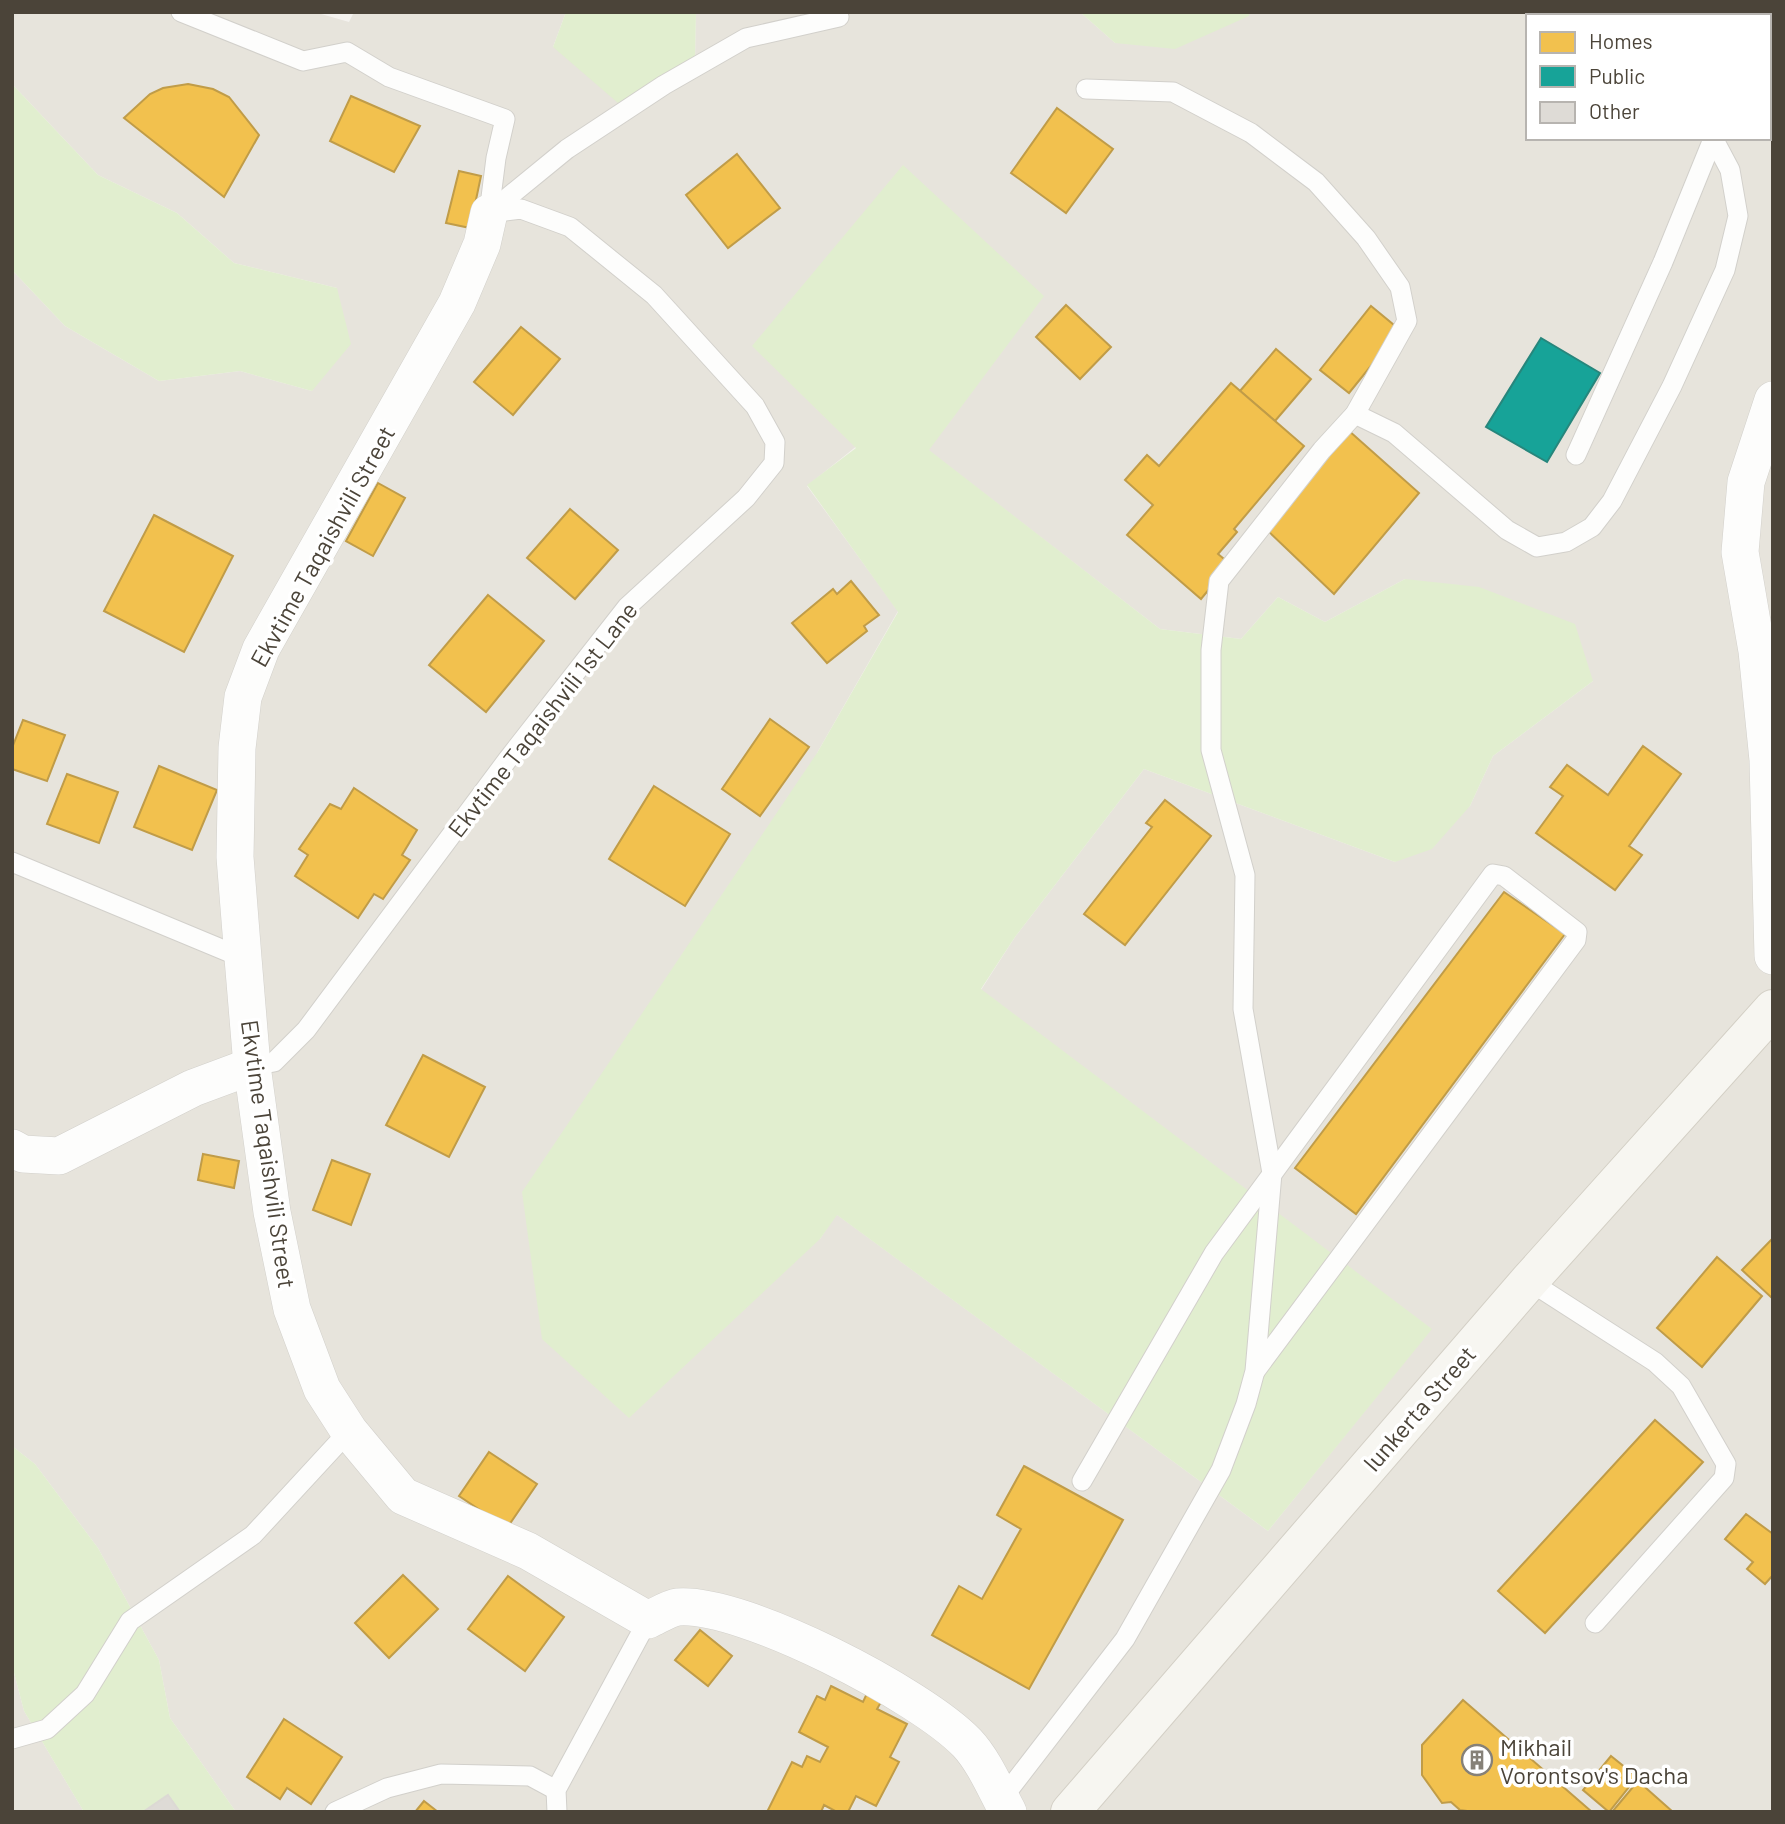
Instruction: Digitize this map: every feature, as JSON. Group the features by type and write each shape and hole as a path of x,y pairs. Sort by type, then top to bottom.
{"main road":[{"name":"Iunkerta Street","path":"1070,1812 1530,1281 1773,1009"}],"street":[{"name":"Ekvtime Taqaishvili Street","path":"489,213 482,244 457,303 261,649 243,697 237,748 235,857 252,1066 272,1212 292,1309 323,1390 349,1431 403,1496 528,1551 648,1620"},
{"path":"1773,400 1746,482 1740,552 1757,651 1768,760 1773,956"},
{"path":"12,1148 23,1154 59,1156 193,1087 252,1066"},
{"path":"648,1620 677,1607 742,1617 877,1679 924,1707 968,1744 1004,1806"}],"lane":[{"path":"181,12 303,61 346,52 389,77 505,119 496,158 489,213"},
{"path":"489,213 567,149 664,85 746,38 839,16"},
{"path":"1004,1806 1125,1639 1221,1470 1255,1371 1272,1173 1243,1009 1245,875 1211,750 1211,650 1219,581 1322,450 1355,414 1407,321 1400,287 1366,237 1316,182 1251,133 1173,92 1086,89"},
{"path":"1576,454 1663,262 1713,140"},
{"path":"1355,414 1394,433 1507,530 1538,547 1566,542 1592,527 1612,501 1671,386 1725,270 1738,216 1730,170 1714,140"},
{"name":"Ekvtime Taqaishvili 1st Lane","path":"252,1066 274,1062 306,1030 508,759 627,607 746,498 774,463 775,442 755,406 654,295 570,227 521,209 489,213"},
{"path":"12,862 243,958"},
{"path":"1082,1481 1214,1253 1493,874 1504,876 1577,932 1576,940 1255,1371"},
{"path":"1530,1281 1655,1362 1681,1386 1726,1465 1724,1478 1595,1623"},
{"path":"12,1739 47,1729 85,1694 130,1622 253,1535 349,1431"},
{"path":"556,1812 556,1790 648,1620"},
{"path":"335,1812 387,1788 441,1774 530,1776 556,1790"}],"shaded area":[{"path":"12,12 314,12 349,22 354,12 566,12 553,47 695,60 696,12 1080,12 1115,43 1249,16 1249,12 1773,12 1773,1812 236,1812 170,1718 159,1660 98,1548 35,1464 12,1446 12,270 65,326 159,381 240,371 312,391 337,288 234,263 177,213 98,175 12,84","holes":["1043,296 928,450 1160,629 1241,639 1278,597 1325,622 1405,579 1593,681 1493,756 1470,806 1395,862 1144,769 1015,937 981,990 1431,1329 1268,1531 836,1214 820,1239 817,753 898,611 807,486"]},
{"path":"12,1665 24,1711 84,1812 12,1812"}],"green space":[{"path":"566,12 696,12 695,60 618,103 553,47"},
{"path":"1080,12 1249,12 1249,16 1175,49 1115,43"},
{"path":"12,84 98,175 177,213 234,263 337,288 351,344 312,391 240,371 159,381 65,326 12,270"},
{"path":"903,165 1044,296 929,450 1160,629 1241,639 1278,597 1325,622 1405,579 1479,587 1575,624 1593,681 1493,756 1470,806 1432,849 1395,862 1144,769 1015,937 981,989 1432,1329 1268,1531 837,1215 820,1239 629,1418 542,1339 522,1192 817,753 898,612 807,485 856,448 752,346"},
{"path":"12,1446 35,1464 98,1548 159,1660 170,1718 236,1812 84,1812 24,1711 12,1665"}],"building: Homes":[{"path":"1614,12 1616,14 1574,14"},
{"path":"188,84 213,89 229,97 259,135 224,197 124,118 150,94 163,88"},
{"path":"351,96 420,126 394,172 330,141"},
{"path":"1057,108 1113,149 1066,213 1011,173"},
{"path":"737,154 780,208 728,248 686,195"},
{"path":"459,171 481,176 470,228 446,223"},
{"path":"1066,305 1111,347 1080,379 1036,337"},
{"path":"1371,306 1400,330 1349,393 1320,370"},
{"path":"521,327 560,359 513,415 474,382"},
{"path":"1276,349 1311,379 1275,421 1240,391"},
{"path":"1231,383 1304,446 1234,529 1237,532 1218,554 1230,564 1201,599 1127,535 1153,505 1125,480 1147,455 1159,466"},
{"path":"1348,430 1419,493 1334,594 1266,529"},
{"path":"378,483 405,498 373,556 346,541"},
{"path":"570,509 618,550 575,599 527,558"},
{"path":"154,515 233,556 184,652 104,611"},
{"path":"851,581 879,615 864,626 867,631 827,663 792,623 833,589 837,594"},
{"path":"488,595 544,641 486,712 429,665"},
{"path":"770,719 809,747 760,816 722,789"},
{"path":"23,720 65,735 47,781 12,769 12,748"},
{"path":"1643,746 1681,774 1629,846 1642,855 1615,890 1536,833 1563,796 1550,787 1567,765 1608,795"},
{"path":"159,766 217,790 192,850 134,827"},
{"path":"67,774 118,792 99,843 47,824"},
{"path":"654,786 730,834 685,906 609,859"},
{"path":"354,788 417,830 402,855 410,860 383,899 374,894 358,918 295,876 308,855 299,849 330,804 341,809"},
{"path":"1165,800 1211,836 1125,945 1084,914 1152,827 1146,823"},
{"path":"1504,892 1565,934 1356,1214 1295,1168"},
{"path":"423,1055 485,1087 449,1157 386,1125"},
{"path":"203,1154 239,1161 234,1188 198,1180"},
{"path":"332,1160 370,1174 351,1225 313,1210"},
{"path":"1773,1238 1773,1299 1742,1270"},
{"path":"1717,1257 1762,1296 1702,1367 1657,1328"},
{"path":"1655,1420 1703,1462 1545,1633 1498,1591"},
{"path":"489,1452 537,1484 507,1528 459,1496"},
{"path":"1024,1466 1123,1520 1029,1689 932,1635 959,1586 982,1599 1021,1529 997,1515"},
{"path":"1746,1514 1773,1534 1773,1575 1765,1584 1747,1569 1753,1562 1725,1539"},
{"path":"403,1575 438,1609 389,1658 355,1623"},
{"path":"508,1576 564,1617 525,1671 468,1629"},
{"path":"700,1630 732,1656 708,1686 675,1660"},
{"path":"831,1686 863,1702 870,1687 885,1695 877,1709 907,1724 890,1757 899,1762 876,1806 856,1796 848,1812 837,1812 824,1805 821,1812 767,1812 792,1762 802,1767 807,1756 820,1762 828,1747 799,1732 817,1696 825,1700"},
{"name":"Mikhail Vorontsov's Dacha","path":"1463,1700 1592,1812 1475,1812 1460,1810 1451,1802 1442,1803 1422,1775 1422,1745"},
{"path":"284,1719 342,1757 311,1804 287,1788 280,1799 247,1777"},
{"path":"1611,1756 1637,1777 1609,1812 1583,1790"},
{"path":"1638,1781 1673,1812 1612,1812"},
{"path":"424,1801 438,1812 415,1812"}],"building: Public":[{"path":"1541,338 1600,373 1547,462 1486,427"}],"building: Other":[{"path":"168,1795 180,1812 143,1812"}],"place":[{"name":"Mikhail Vorontsov's Dacha","path":"1477,1760"}]}
